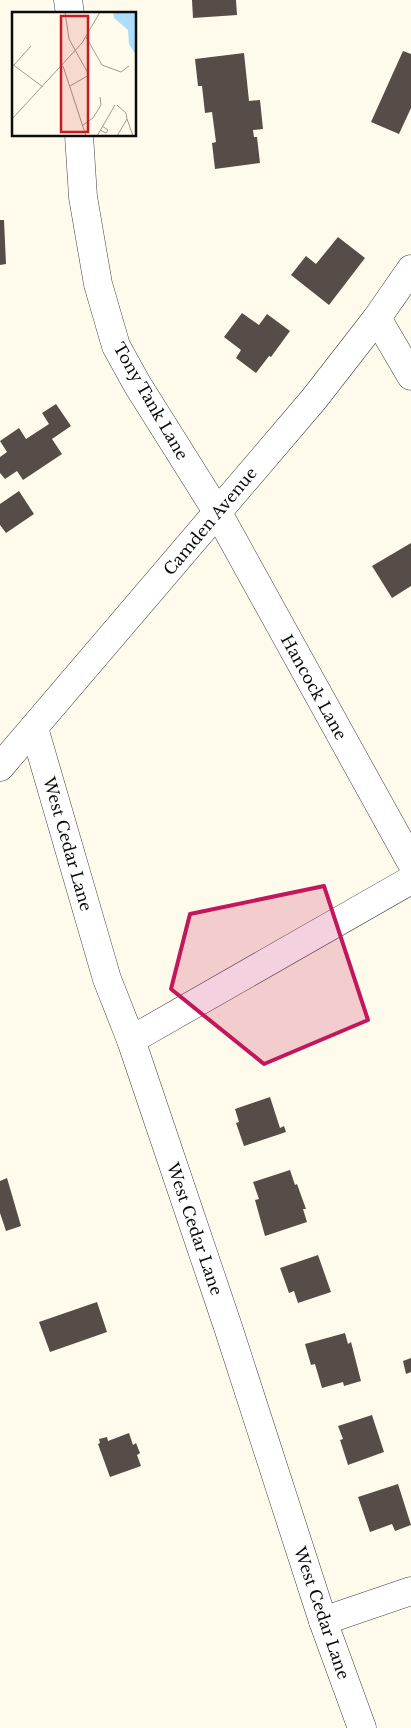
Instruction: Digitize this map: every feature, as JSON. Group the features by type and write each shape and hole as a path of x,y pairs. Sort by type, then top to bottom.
{"street":[{"name":"Tony Tank Lane","path":"79,136 84,197 97,274 116,346 137,384 218,513"},
{"name":"Camden Avenue","path":"0,766 314,399 377,318 411,269"},
{"path":"377,318 411,376"},
{"name":"Hancock Lane","path":"218,513 411,862"},
{"name":"West Cedar Lane","path":"34,728 107,979 130,1040 228,1327 323,1621 362,1728"},
{"path":"130,1040 411,880"},
{"path":"323,1621 411,1591"}],"highlighted area":[{"path":"324,886 368,1020 264,1064 171,989 190,914"}],"building":[{"path":"192,0 236,0 237,15 193,18"},
{"path":"403,51 411,54 411,108 399,134 371,122"},
{"path":"244,53 249,101 260,100 263,129 253,130 254,137 257,137 260,163 215,169 212,143 216,142 212,112 205,113 202,86 198,86 195,59"},
{"path":"0,220 4,220 6,264 0,265"},
{"path":"338,237 365,258 329,305 291,275 306,256 316,264"},
{"path":"242,313 259,325 267,314 290,331 271,357 269,356 256,373 236,358 241,350 224,337"},
{"path":"56,404 71,426 52,439 62,454 23,480 17,471 5,479 0,473 0,457 7,452 0,441 19,428 26,439 49,424 42,413"},
{"path":"19,491 34,514 6,533 0,525 0,504"},
{"path":"411,543 411,586 392,598 372,566"},
{"path":"270,1097 280,1128 284,1126 286,1132 244,1146 236,1123 239,1122 235,1109"},
{"path":"290,1170 306,1209 303,1209 307,1222 265,1236 255,1200 259,1199 253,1182"},
{"path":"7,1178 21,1226 6,1231 0,1213 0,1181"},
{"path":"318,1255 331,1292 298,1303 294,1291 289,1293 280,1268"},
{"path":"97,1302 107,1332 50,1352 39,1322"},
{"path":"345,1333 348,1344 351,1342 361,1381 344,1386 343,1382 322,1388 315,1364 311,1365 305,1344"},
{"path":"411,1358 411,1372 406,1374 403,1361"},
{"path":"372,1415 384,1452 348,1465 340,1440 343,1439 338,1426"},
{"path":"129,1433 133,1445 136,1443 140,1453 137,1455 141,1466 110,1477 98,1444 100,1443 99,1439 107,1437 108,1441"},
{"path":"398,1484 411,1525 395,1531 392,1524 370,1532 358,1497"}]}
